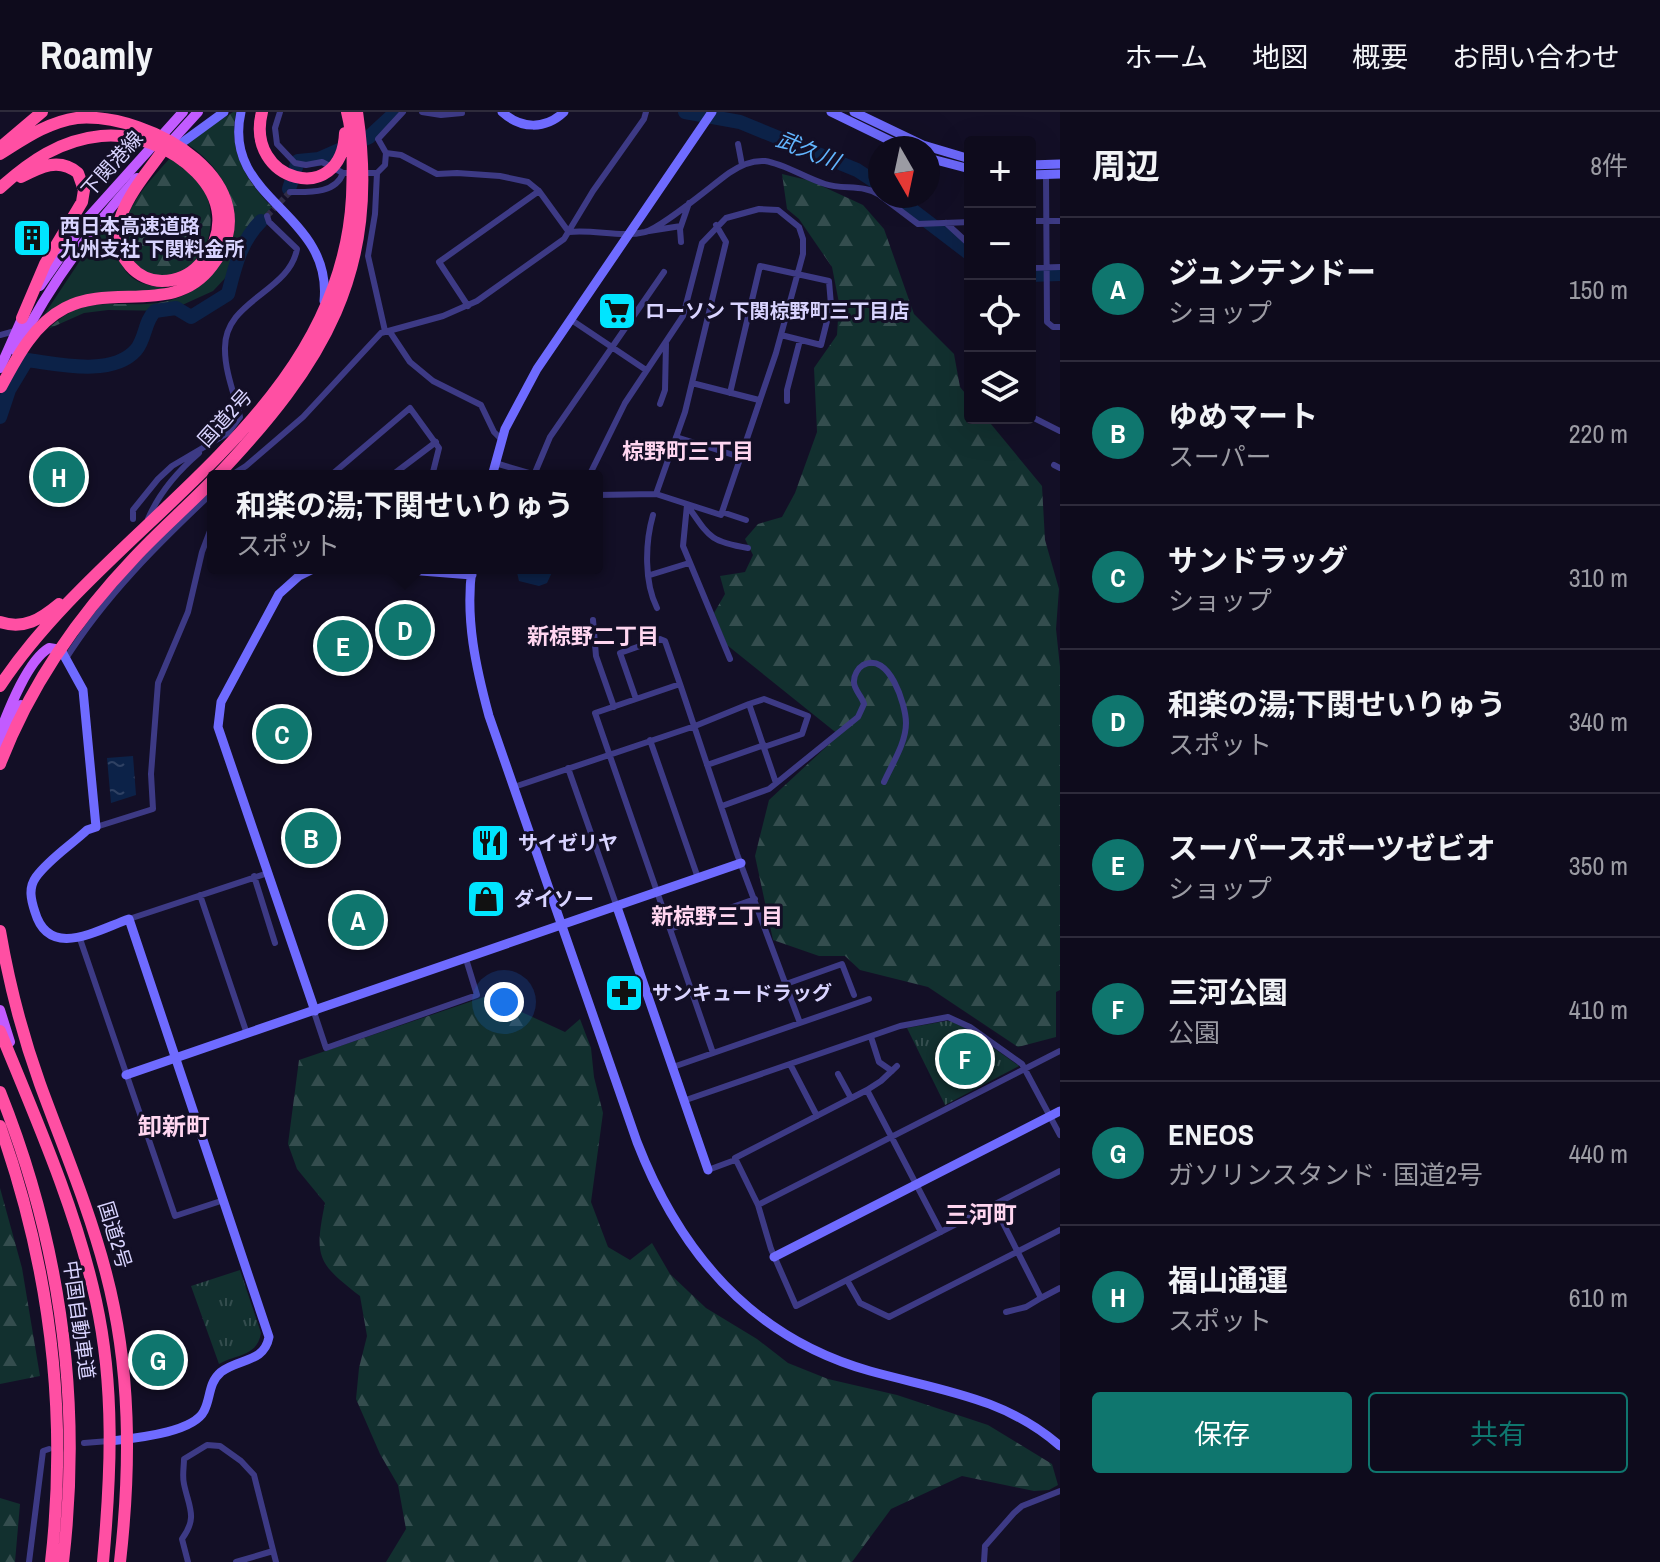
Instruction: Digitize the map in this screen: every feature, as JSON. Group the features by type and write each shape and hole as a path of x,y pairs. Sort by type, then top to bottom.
{"highway":[{"path":"0,151 42,112"},
{"path":"262,112 259,129 263,148 271,162 292,177 315,177 328,172 354,134"},
{"name":"国道2号","path":"345,112 354,134"},
{"name":"国道2号","path":"0,686 78,591 209,465 290,370 314,331 333,291 344,252 353,176 354,134 359,112"},
{"path":"0,151 50,125 78,118 122,121 188,157 214,177 226,210 226,233 215,263 192,285 173,294 93,300 58,312 27,342 1,389"},
{"path":"0,188 41,155 75,141 112,135 148,136"},
{"path":"161,153 121,216 118,235 120,251 134,270 147,278 161,281 179,279 196,268 209,251 217,219 209,187 188,157"},
{"path":"0,188 41,167 56,164 68,166 78,173 84,190 78,209 37,278 22,318"},
{"name":"国道2号","path":"222,470 300,378 328,331 356,253 362,211 353,176"},
{"name":"国道2号","path":"0,764 40,681 63,655 120,573 207,486"},
{"path":"0,622 11,626 29,624 78,591"},
{"name":"国道2号","path":"0,931 27,1044 88,1212 106,1274 122,1355 128,1439 126,1514 120,1562"},
{"name":"国道2号","path":"0,1031 89,1272 104,1345 111,1441 103,1562"},
{"name":"中国自動車道","path":"0,1092 38,1203 63,1329 70,1443 63,1562"},
{"name":"中国自動車道","path":"0,1126 31,1228 51,1330 57,1395 58,1464 51,1562"}],"main road":[{"name":"下関港線","path":"0,368 15,331 54,263 86,220 183,112"},
{"name":"下関港線","path":"1,389 10,363 49,291 80,246 112,206 198,112"},
{"path":"0,732 40,654 49,648 63,655"},
{"path":"0,747 21,705 40,681"},
{"path":"0,944 7,968"},
{"path":"0,1010 19,1079"}],"street":[{"path":"112,206 186,137 224,112"},
{"path":"241,112 237,138 248,170 306,235 321,264 324,295 314,331"},
{"path":"280,112 275,128 277,144 297,164 322,162 353,176"},
{"path":"290,192 325,189 353,176 377,173 385,165 386,153 378,139 403,112"},
{"path":"422,112 441,115 462,113"},
{"path":"502,112 517,123 535,126 552,121 564,112"},
{"path":"240,470 303,417 370,342 388,331 468,306 564,239 646,112"},
{"path":"493,470 501,439 523,393 712,112"},
{"path":"831,112 880,136"},
{"path":"854,112 923,145 964,157"},
{"path":"738,144 742,165"},
{"path":"386,153 401,155 437,174 500,176 528,182 539,191 568,232"},
{"path":"647,231 742,165 764,161 826,185 868,189"},
{"path":"940,161 964,167"},
{"path":"1036,165 1060,164"},
{"path":"377,173 375,214 368,256 388,331 410,362 433,381 481,405 494,432 501,439"},
{"path":"1046,174 1047,322 1053,327 1060,327"},
{"path":"1036,175 1060,174"},
{"path":"468,306 439,262 539,191"},
{"path":"681,242 681,226 689,203"},
{"path":"592,470 616,419 683,316 702,243 716,225 732,216 759,209 772,208 783,212 796,223 803,239 803,254 781,335 721,515 656,494 603,495"},
{"path":"896,208 918,224 964,222"},
{"path":"133,519 133,510 158,479 172,466 228,433 240,417 225,351 228,329 237,315 287,271 297,249 269,222 267,216"},
{"path":"1036,221 1060,221"},
{"path":"946,223 964,240"},
{"path":"656,494 692,383 726,242 716,225"},
{"path":"568,232 630,233 681,226"},
{"path":"730,393 760,266 829,281 831,305 821,345 781,335"},
{"path":"1036,268 1060,267"},
{"path":"538,470 550,437 664,272"},
{"path":"570,319 646,370"},
{"path":"0,335 15,331"},
{"path":"787,401 800,340"},
{"path":"660,404 665,390 665,344"},
{"path":"692,383 759,400"},
{"path":"337,470 410,408 439,448 434,470"},
{"path":"1036,419 1060,431"},
{"path":"676,437 740,457"},
{"path":"399,470 436,442"},
{"path":"145,526 154,506 181,468 205,448"},
{"path":"495,463 519,470"},
{"path":"96,827 86,702 80,681 63,655 126,578 207,498"},
{"path":"687,505 701,528 714,539 748,548"},
{"path":"687,505 682,539 689,563 730,659"},
{"path":"722,512 746,520"},
{"path":"653,515 646,545 657,608"},
{"path":"207,539 188,612 158,683 151,774 153,809 87,830 42,871 30,893 34,911 45,932 59,940 268,873"},
{"path":"650,575 689,563"},
{"path":"304,574 279,594 219,710 218,727 326,1048 477,995 466,959"},
{"path":"472,574 470,620 477,668 489,716 653,1184 684,1238 724,1285 769,1323 821,1353 872,1371 975,1397 1026,1421 1060,1446"},
{"path":"593,620 596,656 614,707"},
{"path":"636,699 620,653 660,639 665,641 800,1023"},
{"path":"722,806 769,789 862,712 863,701 854,686 854,678 859,668 873,663 886,670 894,681 906,716 903,740 884,782"},
{"path":"680,684 595,713 713,1053"},
{"path":"514,787 695,726 764,699 808,716 802,734 707,765"},
{"path":"749,704 776,783"},
{"path":"650,740 698,878"},
{"path":"568,768 708,1170 735,1160 867,1090 894,1068 879,1062 871,1037"},
{"path":"126,1075 741,863"},
{"path":"254,876 275,943"},
{"path":"200,895 247,1034"},
{"path":"670,929 755,899"},
{"path":"84,1443 128,1439 179,1429 194,1422 203,1413 218,1374 257,1357 268,1343 266,1325 129,919"},
{"path":"79,936 175,1216 224,1200"},
{"path":"786,984 842,964 854,995"},
{"path":"673,1067 869,999"},
{"path":"683,1101 900,1026 948,1017 970,1027 1026,1068 1055,1113 1060,1135"},
{"path":"758,1205 1060,1051"},
{"path":"790,1064 817,1116"},
{"path":"838,1074 851,1098"},
{"path":"867,1090 941,1232"},
{"path":"774,1257 1055,1113"},
{"path":"735,1160 758,1205 774,1257 796,1306 1060,1171"},
{"path":"994,1205 1041,1298"},
{"path":"847,1280 860,1303 889,1317 1060,1230"},
{"path":"1006,1312 1026,1307 1060,1288"},
{"path":"188,1562 182,1539 190,1528 193,1515 183,1480 184,1459 207,1445 220,1446 254,1475 276,1562"},
{"path":"29,1562 43,1451 49,1449"},
{"path":"986,1561 985,1546 1014,1513 1022,1506 1060,1491"},
{"path":"236,1562 273,1551"}],"green space":[{"path":"236,112 234,140 241,164 272,207 245,236 228,275 213,291 180,306 177,311 108,310 84,313 48,329 79,308 146,304 180,297 195,289 218,267 230,236 232,218 229,195 212,166 186,143"},
{"path":"171,157 203,187 208,200 210,228 202,253 193,264 182,271 158,275 135,263 126,249 124,235 132,206"},
{"path":"782,174 811,181 863,205 884,229 914,314 954,354 960,387 964,392 964,424 991,424 1042,486 1045,540 1059,589 1056,629 1060,667 1060,990 1056,992 1056,1037 1018,1047 928,987 860,970 845,956 819,956 773,940 755,856 769,800 839,735 727,645 714,613 725,594 720,576 745,572 753,555 745,539 758,524 782,517 795,493 817,432 814,368 837,335 839,303 832,267 799,219 787,209"},
{"path":"115,218 118,250 126,272 145,284 178,288 100,295 40,321 93,241"},
{"path":"487,996 565,1032 580,1019 591,1048 603,1113 591,1202 608,1247 630,1260 652,1243 670,1274 706,1308 757,1339 788,1363 828,1379 897,1395 988,1425 1052,1464 1058,1485 1049,1490 1034,1491 962,1476 891,1509 852,1562 386,1562 406,1529 398,1485 380,1454 356,1399 367,1336 360,1296 335,1275 322,1257 320,1236 325,1203 297,1169 288,1144 299,1060"},
{"path":"957,1022 1019,1066 945,1105 907,1028"},
{"path":"0,1188 22,1268 40,1376 0,1384"},
{"path":"240,1270 261,1333 259,1341 250,1351 219,1364 191,1286"},
{"path":"0,1498 20,1504 15,1562 0,1562"}],"water":[{"path":"517,574 551,574 547,583 539,586 519,581"},
{"path":"133,756 136,795 111,803 107,758"}],"waterway":[{"name":"武久川","path":"289,189 298,161 319,159 369,137 396,112"},
{"name":"武久川","path":"685,112 740,122 868,177"},
{"name":"武久川","path":"910,208 964,249"},
{"name":"武久川","path":"0,417 9,390 27,360 84,367 113,364 136,350 155,311 176,308 191,317 228,294 243,246 261,221"},
{"name":"武久川","path":"1036,275 1060,274"}],"tunnel":[{"path":"267,216 290,192"}],"place":[{"name":"西日本高速道路 九州支社 下関料金所","path":"32,238"},
{"name":"ローソン 下関椋野町三丁目店","path":"617,311"},
{"name":"福山通運","path":"59,477"},
{"name":"和楽の湯;下関せいりゅう","path":"405,630"},
{"name":"スーパースポーツゼビオ","path":"343,646"},
{"name":"サンドラッグ","path":"282,734"},
{"name":"ゆめマート","path":"311,838"},
{"name":"サイゼリヤ","path":"490,843"},
{"name":"ダイソー","path":"486,899"},
{"name":"ジュンテンドー","path":"358,920"},
{"name":"サンキュードラッグ","path":"624,993"},
{"name":"三河公園","path":"965,1059"},
{"name":"ENEOS","path":"158,1360"}],"district":[{"name":"椋野町三丁目","path":"688,451"},
{"name":"新椋野二丁目","path":"593,636"},
{"name":"新椋野三丁目","path":"717,916"},
{"name":"卸新町","path":"174,1127"},
{"name":"三河町","path":"981,1215"}]}
